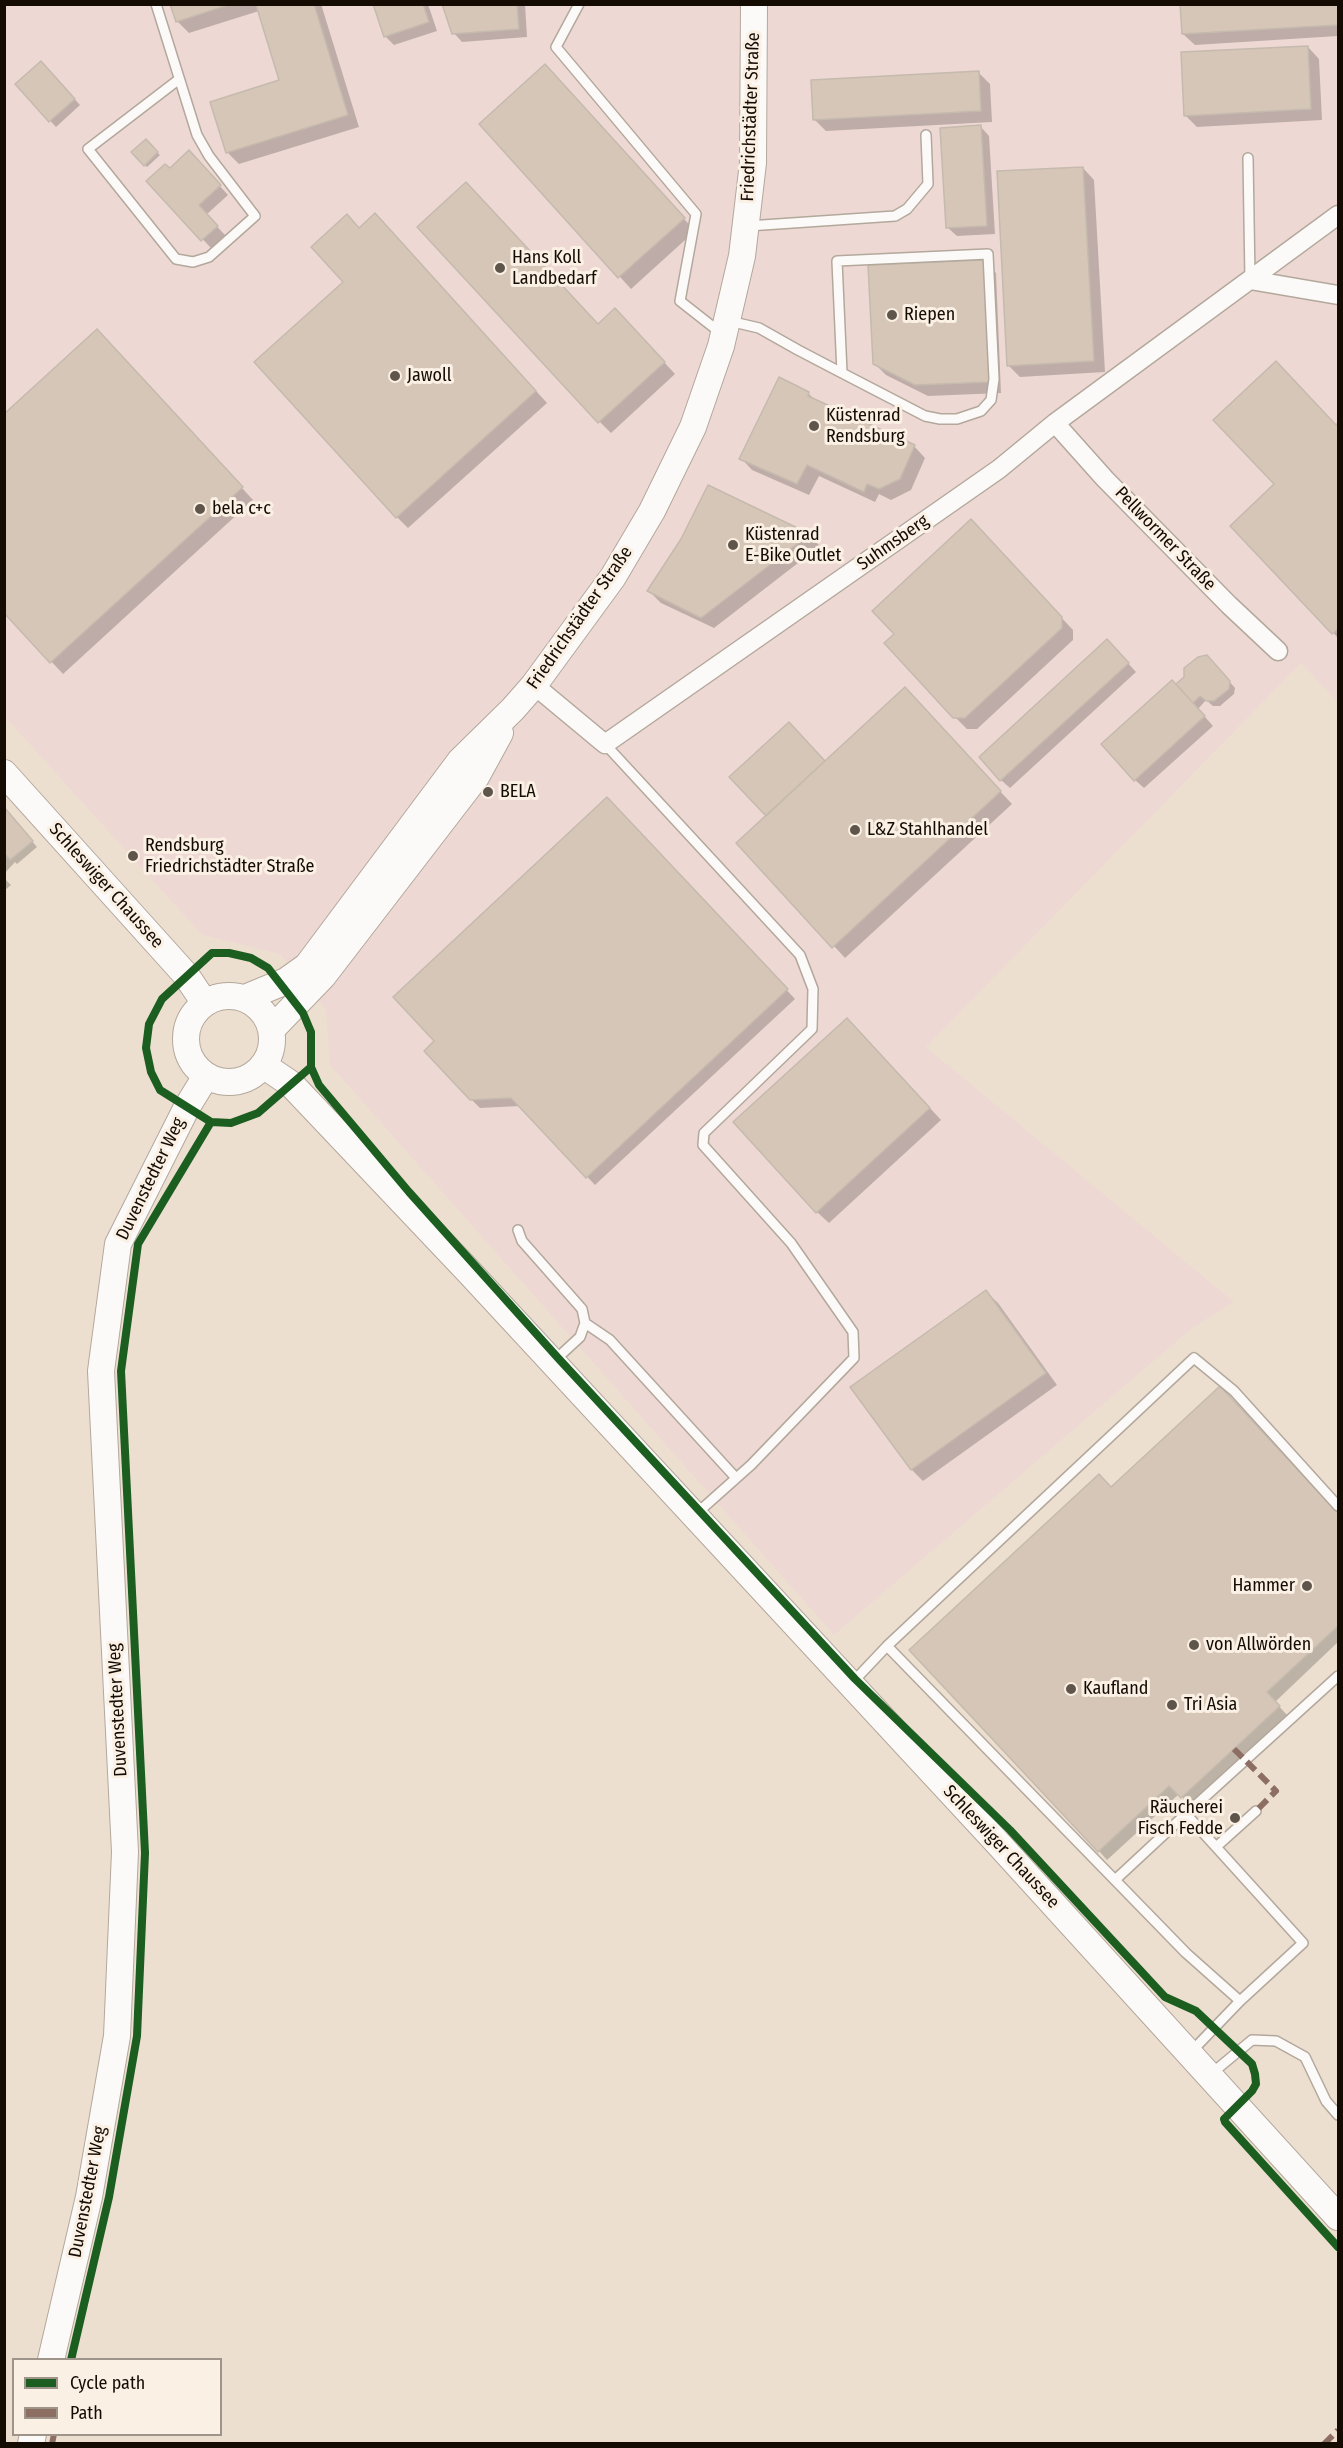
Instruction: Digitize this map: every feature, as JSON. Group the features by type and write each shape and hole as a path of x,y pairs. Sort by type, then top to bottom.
{"street":[{"name":"Friedrichstädter Straße","path":"245,998 286,981 307,966 460,761 534,685 613,577 652,511 693,427 725,328 742,256 753,163 754,4"},
{"name":"Suhmsberg","path":"605,744 999,469 1055,423 1338,215"},
{"path":"1250,280 1338,295"},
{"name":"Pellwormer Straße","path":"1055,423 1229,605 1278,651"},
{"path":"534,685 605,744"},
{"name":"Friedrichstädter Straße","path":"271,1030 323,976 476,777 513,709"},
{"name":"Schleswiger Chaussee","path":"4,773 186,975 204,1002"},
{"path":"221,996 245,998 264,1013 271,1030 270,1051 263,1065 250,1076 239,1081 216,1080 206,1076 195,1066 185,1043 185,1032 191,1017 204,1002 221,996"},
{"name":"Schleswiger Chaussee","path":"263,1065 291,1083 552,1362 851,1684 1338,2217"},
{"name":"Duvenstedter Weg","path":"51,2358 89,2196 117,2036 125,1852 101,1371 118,1244 187,1107 206,1076"}],"lane":[{"path":"156,4 197,135 209,156 255,216 209,257 193,262 176,259 88,149 178,80"},
{"path":"579,4 556,47 696,214 680,301 725,328 759,328 842,373 925,416 957,419 981,411 992,400 994,379 988,254 837,261 842,373"},
{"path":"746,226 895,216 907,209 928,184 926,135"},
{"path":"1248,158 1250,280"},
{"path":"605,744 800,955 813,989 812,1029 704,1133 704,1145 790,1243 853,1332 854,1358 814,1402 736,1478 694,1515"},
{"path":"518,1230 522,1241 582,1309 585,1323 580,1337 552,1362"},
{"path":"585,1323 610,1340 736,1478"},
{"path":"851,1684 887,1646 1194,1358 1234,1391 1338,1506"},
{"path":"887,1646 1186,1953 1240,2001"},
{"path":"1115,1880 1338,1676"},
{"path":"1216,1847 1256,1811"},
{"path":"1186,1814 1304,1942 1240,2001 1189,2054"},
{"path":"1209,2076 1252,2040 1276,2041 1305,2057 1326,2101 1338,2115"}],"shaded area":[{"path":"4,5 1338,5 1338,703 1301,663 926,1047 1234,1302 1192,1328 834,1635 330,1065 326,1010 280,954 202,935 5,717"}],"building":[{"path":"170,4 231,4 176,22"},
{"path":"314,4 348,115 226,153 210,102 279,80 256,5"},
{"path":"373,4 423,4 429,22 384,37"},
{"path":"442,4 517,4 519,29 452,34"},
{"path":"1180,4 1338,4 1338,25 1182,34"},
{"path":"1308,46 1311,109 1184,116 1181,52"},
{"path":"41,61 75,99 49,122 15,84"},
{"path":"545,64 685,218 618,278 479,124"},
{"path":"979,71 981,111 813,120 811,80"},
{"path":"981,125 987,226 946,228 940,128"},
{"path":"146,139 158,152 144,166 131,152"},
{"path":"189,150 221,185 199,205 218,226 201,241 146,181 165,164 170,168"},
{"path":"1083,167 1094,361 1007,366 997,171"},
{"name":"Hans Koll Landbedarf","path":"466,182 598,324 615,308 665,362 598,423 417,227"},
{"name":"Jawoll","path":"375,213 536,391 396,518 254,362 343,282 311,247 347,214 359,228"},
{"path":"984,260 990,382 915,385 873,364 868,265"},
{"path":"97,329 243,487 50,663 4,613 4,414"},
{"path":"1276,361 1336,425 1338,423 1338,629 1332,634 1230,526 1274,484 1213,420"},
{"name":"Küstenrad Rendsburg","path":"779,377 809,392 808,396 915,445 900,479 879,489 867,484 864,492 807,465 797,484 739,459"},
{"path":"708,485 810,534 701,618 647,591 681,539"},
{"path":"971,519 1062,617 1062,628 965,718 953,718 884,643 894,634 872,611"},
{"path":"1107,639 1129,663 1000,781 979,757"},
{"path":"1207,655 1230,681 1229,689 1214,701 1206,701 1200,696 1193,703 1176,684 1184,677 1184,668 1198,657"},
{"path":"1172,680 1205,716 1134,781 1101,744"},
{"name":"L&Z Stahlhandel","path":"905,687 1001,791 832,948 736,843"},
{"path":"789,722 825,761 766,816 729,777"},
{"path":"607,797 788,989 586,1178 511,1098 470,1100 424,1051 434,1041 393,997"},
{"path":"4,807 33,841 10,860 4,853"},
{"path":"847,1018 930,1108 816,1213 733,1122"},
{"path":"986,1290 1046,1373 911,1470 850,1387"},
{"path":"1220,1386 1338,1513 1338,1626 1267,1692 1280,1706 1181,1798 1169,1786 1098,1852 909,1650 1099,1474 1111,1487"}],"marked path":[{"path":"1234,1749 1276,1791 1256,1811"},
{"path":"1324,2444 1338,2430"},
{"path":"52,2444 54,2436"}],"cycle path":[{"path":"212,953 229,953 251,958 268,968 303,1013 311,1032 311,1067 258,1113 231,1123 211,1122 160,1090 151,1072 146,1048 149,1024 162,999 212,953"},
{"path":"311,1067 319,1085 409,1192 558,1358 855,1679 1010,1830 1165,1997 1196,2011 1252,2064 1256,2084 1224,2119 1225,2122 1338,2247"},
{"path":"71,2358 109,2197 137,2036 145,1853 121,1371 138,1244 211,1122"}],"place":[{"name":"Hans Koll Landbedarf","path":"500,268"},
{"name":"Riepen","path":"892,315"},
{"name":"Jawoll","path":"395,376"},
{"name":"Küstenrad Rendsburg","path":"814,426"},
{"name":"bela c+c","path":"200,509"},
{"name":"Küstenrad E-Bike Outlet","path":"733,545"},
{"name":"BELA","path":"488,792"},
{"name":"L&Z Stahlhandel","path":"855,830"},
{"name":"Rendsburg Friedrichstädter Straße","path":"133,856"},
{"name":"Hammer","path":"1307,1586"},
{"name":"von Allwörden","path":"1194,1645"},
{"name":"Kaufland","path":"1071,1689"},
{"name":"Tri Asia","path":"1172,1705"},
{"name":"Räucherei Fisch Fedde","path":"1235,1818"}]}
